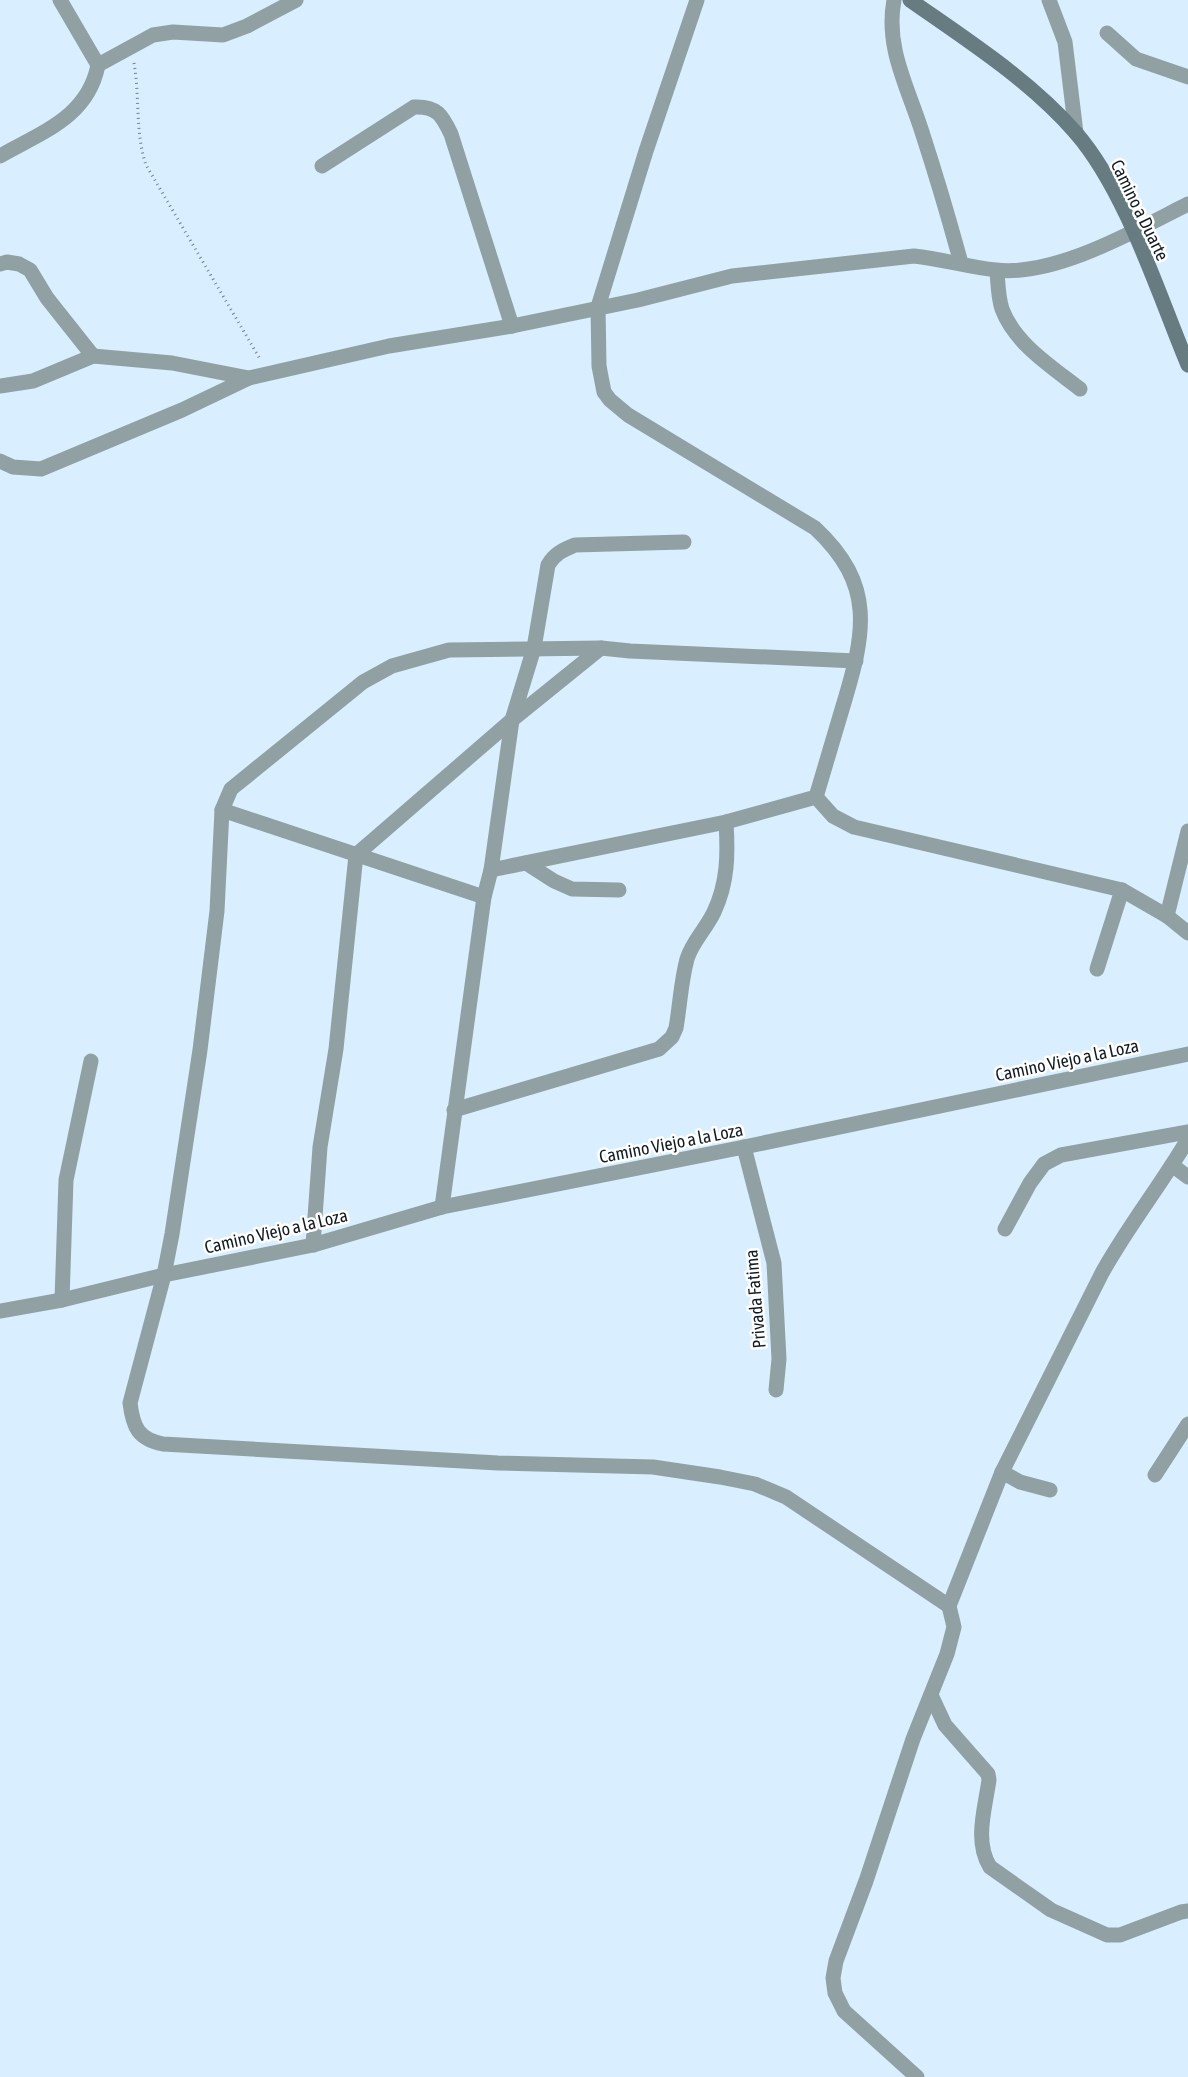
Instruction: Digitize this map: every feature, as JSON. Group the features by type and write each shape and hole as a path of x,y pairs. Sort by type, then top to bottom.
{"street":[{"path":"60,0 98,65"},
{"path":"0,156 74,112 91,90 98,65 130,46 161,32 223,35 247,26 296,0"},
{"path":"697,0 646,151 598,307 599,366 604,392 610,400 628,415 816,528 839,553 854,581 860,604 861,631 856,661 816,797"},
{"path":"894,0 891,17 892,45 919,121 961,263"},
{"name":"Camino a Duarte","path":"910,0 1018,79 1045,102 1076,133 1100,166 1133,232 1188,365"},
{"path":"1049,0 1065,42 1076,133"},
{"path":"1107,33 1136,59 1188,77"},
{"path":"322,166 414,107 426,106 437,112 451,134 512,326"},
{"path":"0,461 13,467 41,469 182,410 249,378 397,345 512,326 638,300 732,276 892,258 921,257 997,271 1043,267 1071,259 1133,232 1188,204"},
{"path":"0,264 7,262 19,264 30,270 47,298 93,356"},
{"path":"997,271 998,292 1002,309 1011,326 1027,346 1080,389"},
{"path":"0,386 34,381 93,356 172,363 249,378"},
{"path":"442,1207 484,897 491,870 512,720 534,648 548,565 553,556 575,545 684,542"},
{"path":"856,661 630,651 601,648 449,650 392,666 363,682 236,783 222,810 217,911 200,1050 164,1275 130,1403 132,1418 137,1430 148,1441 179,1445 478,1462 652,1467 755,1484 786,1497 949,1606 954,1619 952,1635 913,1739 866,1881 836,1961 833,1978 835,1992 844,2011 917,2077"},
{"path":"313,1245 320,1147 336,1049 356,854 512,720 601,648"},
{"path":"491,870 726,822 816,797"},
{"path":"816,797 833,816 854,828 1122,890 1167,916 1188,934"},
{"path":"222,810 484,897"},
{"path":"454,1110 659,1049 672,1037 676,1028 687,959 692,947 714,913 725,884 728,866 726,822"},
{"path":"1167,916 1188,831"},
{"path":"526,863 554,881 572,889 619,890"},
{"path":"1097,969 1122,890"},
{"name":"Camino Viejo a la Loza","path":"0,1311 62,1300 164,1275 313,1245 442,1207 744,1147 1188,1054"},
{"path":"62,1300 66,1180 90,1061"},
{"path":"1004,1229 1030,1183 1044,1164 1061,1155 1188,1132"},
{"path":"949,1606 1002,1472 1102,1273 1118,1243 1188,1139"},
{"name":"Privada Fatima","path":"744,1147 774,1263 778,1330 776,1390"},
{"path":"1172,1165 1188,1178"},
{"path":"1155,1475 1188,1424"},
{"path":"1002,1472 1020,1482 1050,1490"},
{"path":"931,1695 945,1725 988,1774 989,1780 981,1839 986,1860 990,1867 1052,1910 1107,1935 1120,1935 1188,1911"}],"path":[{"path":"130,46 138,89 140,144 146,166 269,375"}]}
